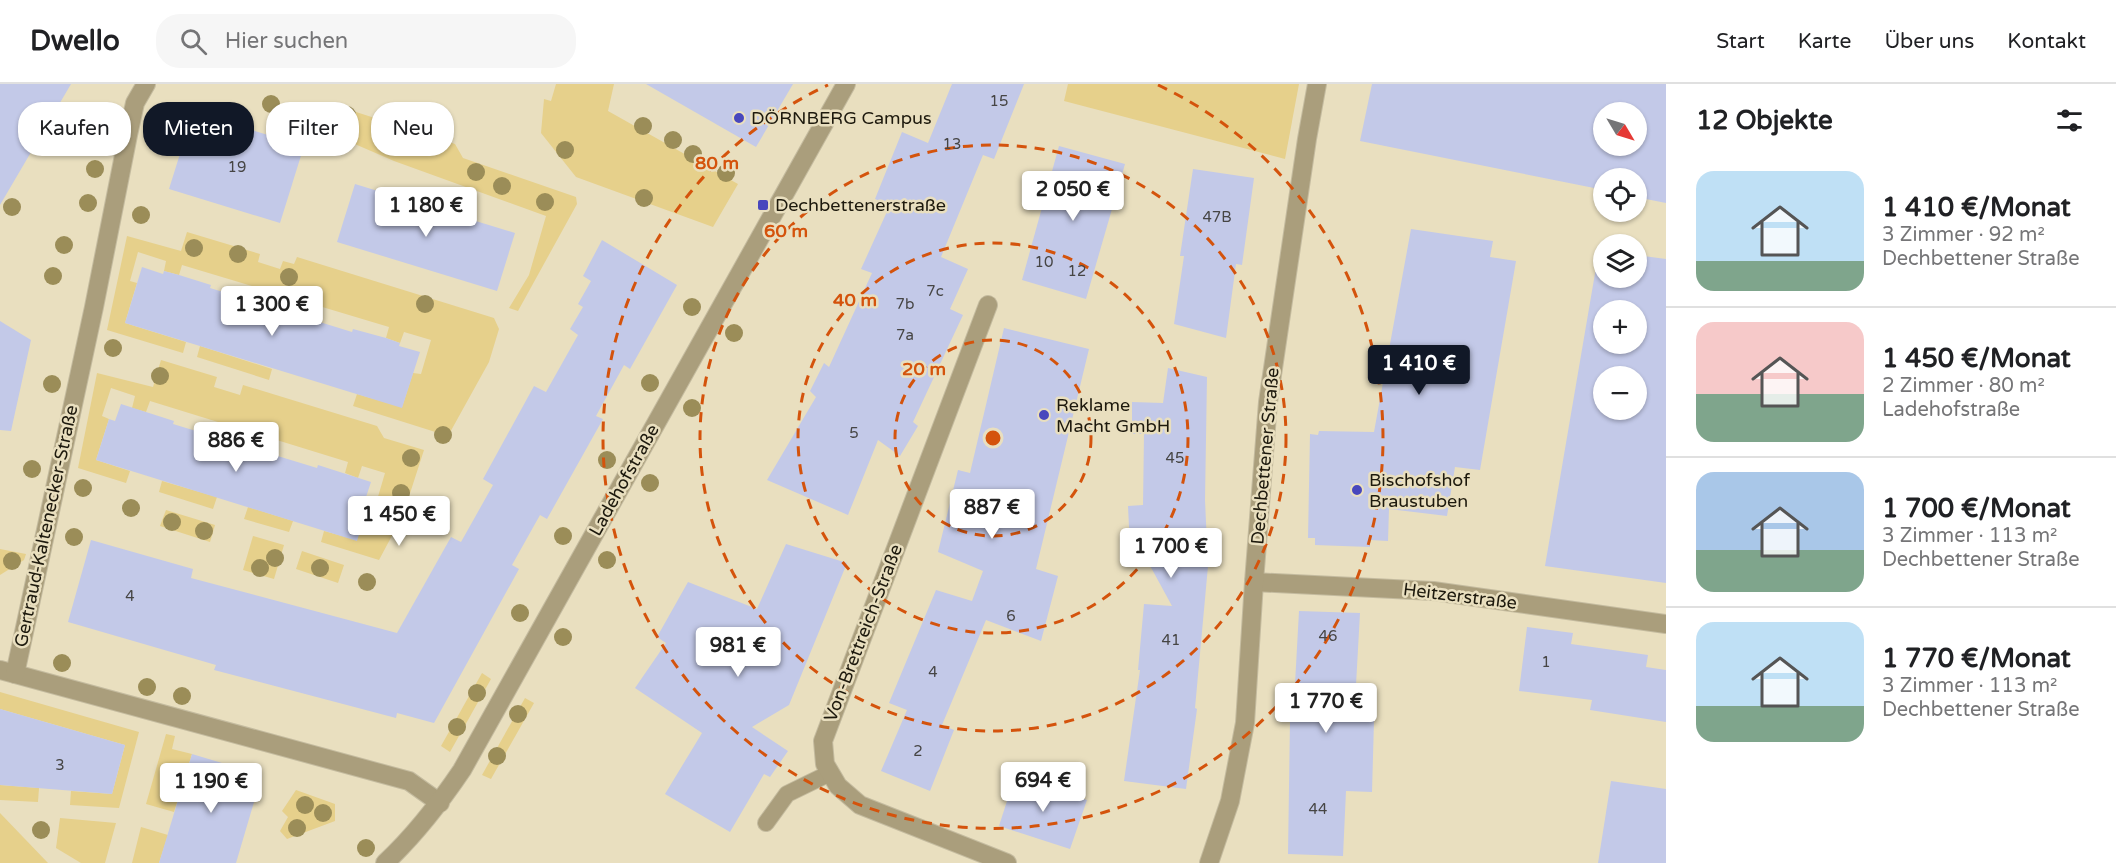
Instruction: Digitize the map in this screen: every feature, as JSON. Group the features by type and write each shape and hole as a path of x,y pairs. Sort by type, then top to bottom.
{"street":[{"name":"Gertraud-Kaltenecker-Straße","path":"146,84 135,103 94,307 7,672 409,781 440,803"},
{"name":"Ladehofstraße","path":"385,863 408,842 440,803 468,760 846,84"},
{"name":"Dechbettener Straße","path":"1209,863 1230,801 1245,723 1268,402 1317,84"},
{"name":"Von-Brettreich-Straße","path":"988,305 823,741 825,764 837,786 860,805 1007,863"},
{"name":"Heitzerstraße","path":"1254,582 1433,591 1666,624"}],"lane":[{"path":"766,822 787,794 830,773"}],"shaded area":[{"path":"556,84 614,84 608,111 738,184 713,227 576,177 541,133 544,99 551,101"},
{"path":"1068,84 1299,84 1285,159 1064,101"},
{"path":"359,113 371,117 371,151 359,146"},
{"path":"454,144 463,158 576,197 577,204 518,311 509,308 529,275 546,216 382,156 454,156"},
{"path":"187,232 260,254 258,262 280,269 283,261 294,264 297,257 494,318 499,329 489,362 448,436 353,406 357,394 402,407 413,373 421,374 431,340 404,332 400,343 386,338 389,327 182,265 179,275 164,271 166,261 138,252 130,281 137,283 125,323 186,342 183,353 107,330 127,236 181,251"},
{"path":"200,346 272,369 269,380 197,357"},
{"path":"161,360 217,377 214,387 240,395 243,385 377,426 384,438 424,450 403,515 379,560 321,542 324,531 357,540 370,499 377,500 385,473 362,466 358,478 345,473 348,462 150,401 146,412 132,408 135,396 111,388 102,416 109,419 96,460 130,471 126,483 78,468 97,373 153,387"},
{"path":"162,481 217,497 213,509 159,492"},
{"path":"248,507 293,521 289,532 244,519"},
{"path":"166,510 215,525 210,542 160,526"},
{"path":"253,536 284,545 274,579 243,570"},
{"path":"0,549 26,554 24,560 0,575"},
{"path":"302,551 344,565 338,583 296,569"},
{"path":"482,673 491,679 450,752 441,746"},
{"path":"0,692 139,732 119,808 70,805 71,791 112,794 125,745 0,709"},
{"path":"525,698 534,703 491,779 482,775"},
{"path":"166,734 175,736 172,749 192,754 174,812 146,804"},
{"path":"0,785 39,788 38,802 0,800"},
{"path":"296,790 335,804 335,821 287,839 280,831 288,817 282,811"},
{"path":"0,813 48,863 0,863"},
{"path":"60,818 116,823 105,863 81,863 56,848"},
{"path":"141,827 168,835 159,863 132,863"}],"building":[{"path":"0,84 71,84 60,102 18,102 18,156 29,156 0,205"},
{"name":"DÖRNBERG Campus","path":"646,84 793,84 756,147"},
{"path":"952,84 1024,84 994,159 983,155 941,257 968,269 950,309 963,315 913,422 918,426 900,456 878,440 848,515 767,480 816,397 810,391 824,363 829,367 872,273 861,269 890,205 875,199 902,132 928,143"},
{"path":"1372,84 1666,84 1666,203 1647,199 1647,168 1593,168 1593,188 1360,141"},
{"path":"254,131 266,134 266,156 301,156 280,223 169,189 179,156 254,156"},
{"path":"1059,146 1125,164 1086,299 1022,280"},
{"path":"1193,169 1254,178 1242,265 1236,264 1226,338 1174,324 1184,256 1180,256"},
{"path":"355,184 515,233 497,291 337,242"},
{"path":"1411,229 1493,241 1490,257 1516,261 1480,470 1455,467 1447,516 1389,509 1388,541 1370,540 1370,547 1315,545 1315,538 1308,538 1310,434 1318,435 1319,431 1374,432"},
{"path":"602,240 677,285 630,369 624,365 596,416 603,419 547,519 540,515 512,565 519,569 434,723 397,713 396,718 214,670 216,665 68,622 91,540 193,569 191,578 397,633 451,537 461,542 493,485 483,479 534,386 546,392 578,335 570,329 583,307 578,304 591,281 583,276"},
{"path":"1647,256 1666,259 1666,583 1545,566 1593,285 1593,288 1647,288"},
{"path":"142,267 163,274 164,271 179,275 211,285 210,288 352,332 353,329 386,338 400,343 399,346 420,352 402,408 125,323"},
{"path":"0,321 31,340 11,431 0,430"},
{"path":"1004,328 1089,349 1036,569 1058,576 1041,641 986,620 942,725 954,730 930,791 881,771 907,710 889,703 936,590 972,601 983,571 938,552 958,470 970,473"},
{"path":"1168,368 1207,377 1205,500 1208,566 1195,708 1197,709 1186,789 1124,781 1140,670 1138,670 1144,604 1172,606 1129,527 1128,506 1143,505 1144,434 1132,434 1132,402 1163,403"},
{"path":"121,404 174,421 173,424 371,482 366,497 370,499 357,541 96,460 109,419 115,421"},
{"path":"786,544 847,563 789,705 752,727 788,751 770,777 764,774 730,832 665,794 702,733 635,688 666,643 657,637 688,582 757,609"},
{"path":"1299,611 1360,613 1354,721 1374,721 1372,792 1346,791 1343,856 1288,854 1290,720 1293,720"},
{"path":"1527,627 1573,633 1571,644 1648,655 1646,667 1666,670 1666,722 1590,710 1592,700 1519,691"},
{"path":"0,709 125,745 112,794 0,785"},
{"path":"192,754 262,775 236,863 159,863"},
{"path":"1015,776 1087,800 1070,849 999,826"},
{"path":"1611,781 1666,789 1666,863 1598,863"}],"place":[{"name":"DÖRNBERG Campus","path":"739,118"},
{"name":"Dechbettenerstraße","path":"763,205"},
{"name":"Reklame Macht GmbH","path":"1044,415"},
{"name":"Bischofshof Braustuben","path":"1357,490"}]}
